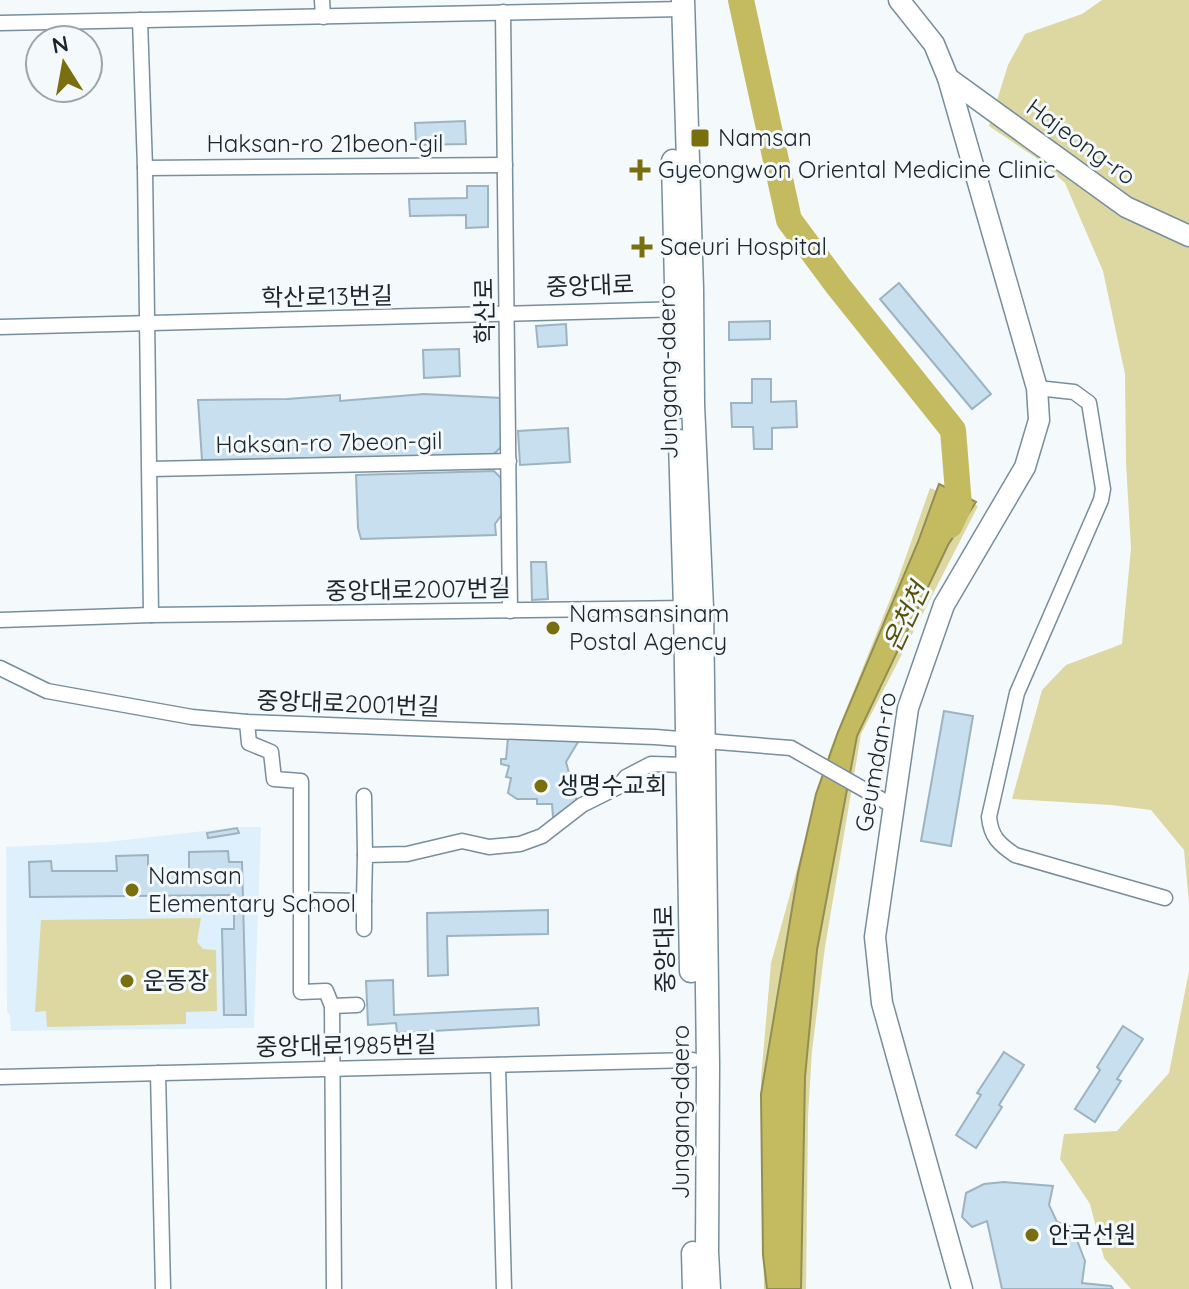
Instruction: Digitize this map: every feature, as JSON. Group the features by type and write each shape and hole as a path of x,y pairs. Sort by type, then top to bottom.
{"main road":[{"name":"Jungang-daero","path":"677,4 684,309 693,404 695,741 709,1289"},
{"name":"중앙대로","path":"694,1289 687,765 695,741"}],"street":[{"path":"322,0 323,17"},
{"name":"Geumdan-ro","path":"899,0 934,44 948,78 1037,388 1039,420 1025,467 944,605 908,708 875,937 882,1003 962,1289"},
{"path":"0,23 503,12 677,4"},
{"name":"학산로","path":"503,12 510,611"},
{"path":"140,20 151,615"},
{"name":"Hajeong-ro","path":"948,78 1126,207 1189,236"},
{"name":"Haksan-ro 21beon-gil","path":"145,168 505,165"},
{"name":"중앙대로","path":"507,314 684,309"},
{"name":"학산로13번길","path":"0,327 507,314"},
{"path":"1037,388 1074,392 1089,403 1103,489 1101,500 1017,693 989,817 990,833 1015,855 1165,898"},
{"name":"Haksan-ro 7beon-gil","path":"150,469 509,461"},
{"name":"중앙대로2007번길","path":"0,620 694,608"},
{"name":"중앙대로2001번길","path":"0,668 47,691 192,717 695,741"},
{"path":"247,722 249,743 271,752 274,779 301,781 301,992 326,991 332,1006 334,1289"},
{"path":"695,741 791,748 893,806"},
{"path":"365,855 407,854 462,841 489,847 520,844 542,836 582,805 618,787 626,777 651,764 687,765"},
{"path":"364,796 364,929"},
{"path":"301,900 364,901"},
{"path":"332,1006 357,1005"},
{"name":"중앙대로1985번길","path":"0,1077 693,1060"},
{"path":"498,1065 504,1289"},
{"path":"158,1073 163,1289"}],"shaded area":[{"path":"1102,0 1189,0 1189,903 1184,850 1151,810 1012,799 1042,690 1066,665 1122,644 1131,548 1125,374 1103,271 1065,183 1035,157 989,126 1008,65 1025,34 1082,14"},
{"name":"온천천","path":"930,488 978,506 861,734 825,947 812,1051 806,1289 764,1289 761,1079 771,963 830,750 897,582"},
{"name":"Namsan Elementary School","path":"261,827 254,1028 11,1031 7,1011 6,847 107,842"},
{"name":"운동장","path":"201,918 197,942 203,949 216,950 217,1011 186,1012 186,1024 47,1027 46,1011 35,1012 41,920"},
{"path":"1189,971 1189,1289 1131,1289 1104,1258 1090,1204 1060,1159 1064,1134 1117,1131 1169,1073"}],"water":[{"name":"온천천","path":"939,484 976,502 948,545 857,736 817,950 805,1077 801,1289 767,1289 763,1255 761,1094 798,873 816,794 838,732 918,542"}],"building":[{"path":"465,121 466,144 416,145 415,123"},
{"path":"467,186 488,186 488,227 466,228 466,215 410,216 409,199 467,198"},
{"path":"899,283 991,394 972,409 880,299"},
{"path":"770,321 770,339 729,340 729,322"},
{"path":"566,324 567,345 538,347 536,326"},
{"path":"459,349 460,376 424,378 423,350"},
{"path":"752,379 771,379 771,402 796,401 797,427 772,428 772,449 754,449 753,427 732,427 731,403 752,403"},
{"path":"424,394 502,398 503,445 493,455 202,460 198,400 340,395 340,401"},
{"path":"568,428 570,462 520,465 518,431"},
{"path":"494,471 502,479 503,513 495,524 496,535 361,539 356,475"},
{"path":"531,562 546,562 548,599 532,600"},
{"path":"944,711 973,716 951,846 921,841"},
{"name":"생명수교회","path":"508,738 583,739 566,762 577,802 557,820 553,817 552,804 537,804 537,799 517,799 508,793 511,778 506,777 509,766 501,764 501,759 506,759"},
{"path":"237,828 239,833 208,838 207,833"},
{"path":"228,851 229,862 242,862 246,1015 224,1015 222,929 234,929 234,895 30,897 29,862 51,861 52,871 117,871 116,856 148,855 148,873 189,871 189,852"},
{"path":"548,910 548,934 447,936 448,975 428,976 427,913"},
{"path":"393,980 394,1015 538,1008 539,1025 397,1033 396,1023 368,1025 366,981"},
{"path":"1123,1026 1143,1039 1117,1079 1121,1081 1095,1122 1075,1109"},
{"path":"1004,1052 1024,1065 976,1148 956,1135 981,1095 977,1093"},
{"name":"안국선원","path":"1004,1182 1053,1186 1049,1205 1057,1222 1072,1227 1085,1261 1082,1283 1111,1286 1113,1289 1002,1289 987,1221 972,1227 962,1217 966,1193 984,1184"}],"waterway":[{"name":"온천천","path":"741,0 789,220 953,430 959,505 950,525"}],"place":[{"name":"Namsan","path":"700,138"},
{"name":"Gyeongwon Oriental Medicine Clinic","path":"640,170"},
{"name":"Saeuri Hospital","path":"642,247"},
{"name":"Namsansinam Postal Agency","path":"553,628"},
{"name":"생명수교회","path":"541,786"},
{"name":"Namsan Elementary School","path":"132,890"},
{"name":"운동장","path":"127,981"},
{"name":"안국선원","path":"1032,1235"}]}
